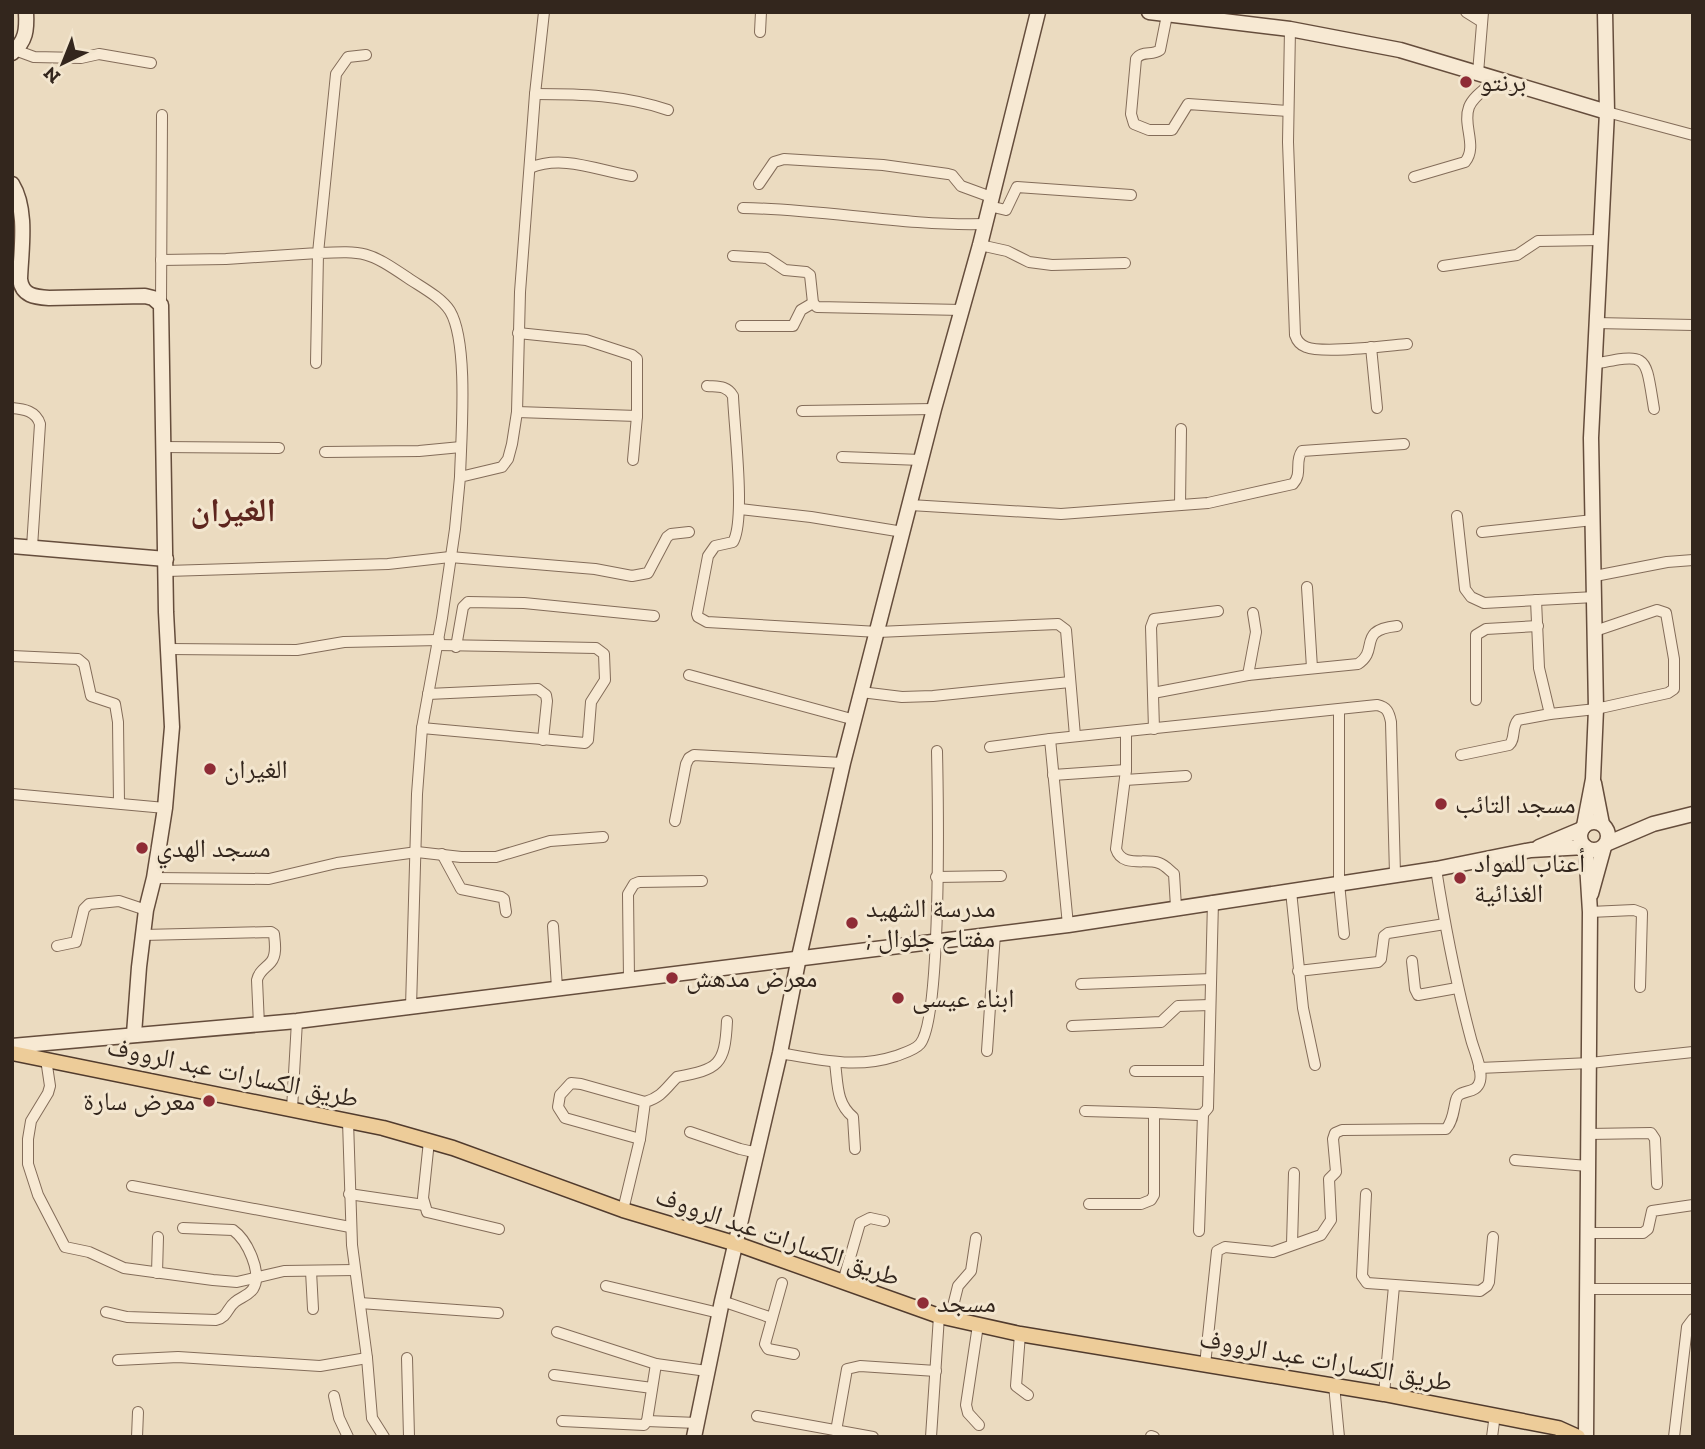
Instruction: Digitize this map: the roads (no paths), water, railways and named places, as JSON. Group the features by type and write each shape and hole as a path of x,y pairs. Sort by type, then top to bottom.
{"main road":[{"name":"طريق الكسارات عبد الرووف","path":"12,1052 383,1128 429,1141 623,1210 737,1244 944,1317 1020,1334 1495,1414 1558,1428 1578,1437"}],"street":[{"path":"14,51 26,35 26,12"},
{"path":"460,477 502,467 508,459 512,444 517,412 518,334 535,94 544,12"},
{"path":"760,32 761,12"},
{"path":"647,1421 696,1430 720,1307 758,1153 843,763 934,409 980,245 1038,12"},
{"path":"1149,12 1290,29 1400,50 1693,135"},
{"path":"1466,12 1483,17 1478,73"},
{"path":"1586,1437 1590,905 1585,847 1580,838 1593,779 1596,709 1591,438 1607,112 1605,12"},
{"path":"1167,15 1160,50 1142,54 1136,59 1131,114 1134,124 1149,130 1172,130 1188,104 1288,111"},
{"path":"1290,29 1288,111 1295,335 1303,346 1312,349 1407,344"},
{"path":"14,51 34,57 81,58 99,54 151,63"},
{"path":"316,363 318,253 336,74 348,57 366,55"},
{"path":"1414,177 1455,166 1465,162 1471,155 1468,110 1471,103 1496,79"},
{"path":"535,94 590,94 626,98 668,110"},
{"path":"134,1034 146,910 154,878 164,808 172,727 162,447 162,115"},
{"path":"759,184 775,162 784,159 883,165 948,174 961,186 1006,210 1017,187 1131,195"},
{"path":"530,168 540,164 570,164 632,176"},
{"path":"12,184 17,191 21,212 22,289 38,298 145,296 153,298 161,305"},
{"path":"743,208 916,222 984,224"},
{"path":"1443,266 1517,255 1538,241 1601,240"},
{"path":"980,245 1007,251 1029,262 1052,265 1125,263"},
{"path":"161,260 355,251 367,253 414,282 448,308 457,331 461,363 460,493 438,643 422,728 417,794 411,1007"},
{"path":"733,256 767,258 785,270 806,272 810,275 813,303"},
{"path":"813,303 826,308 962,310"},
{"path":"741,326 791,327 801,310 813,303"},
{"path":"1596,323 1693,325"},
{"path":"518,334 586,340 638,359 634,460"},
{"path":"1371,347 1377,408"},
{"path":"1594,364 1630,357 1641,361 1648,372 1654,409"},
{"path":"706,386 724,387 733,396 740,509 737,536 733,542 715,546 708,555 696,614 698,617 706,622 878,632 1058,624 1066,630 1075,736"},
{"path":"12,408 34,414 40,424 32,548"},
{"path":"802,411 934,409"},
{"path":"517,412 637,416"},
{"path":"1180,505 1181,429"},
{"path":"910,505 1060,514 1208,503 1293,484 1300,472 1298,459 1302,450 1404,444"},
{"path":"162,447 279,448"},
{"path":"325,452 419,451 461,447"},
{"path":"842,457 921,460"},
{"path":"740,509 903,532"},
{"path":"1457,516 1467,594 1475,600 1484,603 1595,597"},
{"path":"1482,532 1593,520"},
{"path":"12,547 166,565 388,564 450,557 595,569 632,576 649,573 667,537 689,532"},
{"path":"1595,576 1667,562 1693,560"},
{"path":"1307,587 1312,668"},
{"path":"1536,600 1541,677 1550,714"},
{"path":"456,646 463,607 468,601 654,615"},
{"path":"1461,755 1509,746 1513,741 1514,726 1518,720 1596,709 1668,693 1674,689 1674,659 1666,613 1657,610 1595,631"},
{"path":"1154,729 1151,626 1154,619 1218,611"},
{"path":"1248,676 1256,632 1254,613"},
{"path":"1153,693 1248,676 1358,664 1365,659 1371,636 1376,631 1382,627 1398,626"},
{"path":"1476,700 1476,635 1486,629 1538,626"},
{"path":"169,649 297,650 344,642 592,647 603,652 604,680 591,702 588,740 580,743 422,728"},
{"path":"12,656 78,659 84,664 92,695 115,704 118,722 119,802"},
{"path":"689,675 855,720"},
{"path":"861,692 902,697 933,696 1070,682"},
{"path":"428,694 538,689 543,691 547,701 543,740"},
{"path":"990,747 1377,705 1390,714 1395,874"},
{"path":"1339,711 1339,883 1344,934"},
{"path":"1126,732 1125,775 1117,835 1118,855 1124,860 1157,862 1164,865 1174,874 1176,907"},
{"path":"1050,739 1068,925"},
{"path":"780,1053 835,1063 859,1064 885,1060 919,1045 927,1032 935,940 937,751"},
{"path":"675,821 686,764 694,755 843,763"},
{"path":"1053,775 1186,776"},
{"path":"1590,905 1609,835 1593,779"},
{"path":"12,794 164,808"},
{"path":"12,1045 296,1021 1068,925 1436,869 1531,850 1585,847 1596,850 1653,824 1693,814"},
{"path":"1531,850 1593,822 1604,825 1653,824"},
{"path":"154,878 268,879 337,863 417,852 496,858 550,841 603,837"},
{"path":"442,854 461,889 501,897 504,899 506,912"},
{"path":"1205,1365 1217,1251 1224,1247 1273,1252 1321,1235 1331,1220 1329,1179 1336,1172 1333,1139 1335,1133 1342,1130 1446,1129 1453,1122 1456,1098 1460,1093 1475,1089 1480,1082 1479,1068 1457,988 1436,869"},
{"path":"936,877 1001,876"},
{"path":"629,979 627,936 630,888 639,882 702,881"},
{"path":"1291,891 1298,971 1315,1065"},
{"path":"57,946 76,942 84,909 89,904 119,901 146,910"},
{"path":"1199,1231 1203,1114 1208,1108 1213,901"},
{"path":"1590,905 1642,913 1640,987"},
{"path":"1298,971 1378,962 1381,959 1382,939 1388,933 1445,924"},
{"path":"553,926 557,988"},
{"path":"987,1051 995,933"},
{"path":"143,935 274,934 273,961 258,974 257,980 259,1025"},
{"path":"1412,961 1418,995 1457,988"},
{"path":"1081,984 1211,979"},
{"path":"1072,1026 1161,1022 1178,1006 1210,1006"},
{"path":"292,1109 296,1021"},
{"path":"640,1139 565,1118 558,1107 560,1094 571,1083 645,1102 656,1098 677,1077 708,1071 720,1060 727,1021"},
{"path":"1479,1068 1590,1063 1693,1052"},
{"path":"46,1059 50,1086 31,1121 28,1164 38,1195 58,1235 69,1249 89,1252 124,1268 237,1282 284,1271 355,1270"},
{"path":"835,1063 840,1102 853,1117 855,1149"},
{"path":"1135,1071 1209,1071"},
{"path":"623,1210 640,1139 645,1102"},
{"path":"1085,1111 1203,1114"},
{"path":"1089,1203 1141,1204 1152,1200 1154,1113"},
{"path":"348,1121 350,1227 368,1358 372,1418 384,1437"},
{"path":"690,1132 758,1153"},
{"path":"1588,1135 1651,1133 1655,1139 1657,1184"},
{"path":"429,1141 424,1205 427,1212 499,1229"},
{"path":"1515,1160 1588,1166"},
{"path":"1292,1244 1294,1173"},
{"path":"132,1186 350,1227"},
{"path":"349,1194 424,1205"},
{"path":"1366,1194 1363,1279 1367,1283 1484,1290 1489,1282 1493,1237"},
{"path":"1588,1233 1643,1233 1648,1229 1652,1211 1693,1205"},
{"path":"843,1282 860,1223 870,1218 884,1221"},
{"path":"106,1312 127,1317 216,1320 228,1313 234,1302 249,1293 254,1287 256,1277 249,1250 233,1230 183,1228"},
{"path":"157,1273 158,1237"},
{"path":"931,1437 936,1371 944,1317 958,1286 971,1271 976,1238"},
{"path":"311,1271 313,1309"},
{"path":"782,1283 766,1347 794,1353"},
{"path":"606,1286 772,1318"},
{"path":"1384,1394 1394,1286"},
{"path":"1588,1289 1693,1289"},
{"path":"360,1303 498,1313"},
{"path":"1675,1437 1687,1327 1693,1320"},
{"path":"978,1325 966,1405 968,1413 979,1425"},
{"path":"557,1332 656,1364 707,1371"},
{"path":"1020,1334 1016,1386 1028,1395"},
{"path":"118,1360 178,1357 320,1366 368,1358"},
{"path":"407,1359 409,1437"},
{"path":"562,1421 644,1425 647,1421 656,1364"},
{"path":"836,1432 847,1369 860,1366 936,1371"},
{"path":"554,1375 652,1388"},
{"path":"1334,1385 1339,1437"},
{"path":"334,1396 339,1418 348,1437"},
{"path":"136,1437 138,1412"},
{"path":"1492,1437 1495,1414"},
{"path":"757,1416 873,1437"}],"place":[{"name":"برنتو","path":"1466,82"},
{"name":"الغيران","path":"210,769"},
{"name":"مسجد التائب","path":"1441,804"},
{"name":"مسجد الهدي","path":"142,848"},
{"name":"أعناب للمواد الغذائية","path":"1460,878"},
{"name":"مدرسة الشهيد ; مفتاح جلوال","path":"852,923"},
{"name":"معرض مدهش","path":"672,978"},
{"name":"ابناء عيسى","path":"898,998"},
{"name":"معرض سارة","path":"209,1101"},
{"name":"مسجد","path":"923,1303"}],"district":[{"name":"الغيران","path":"233,509"}]}
